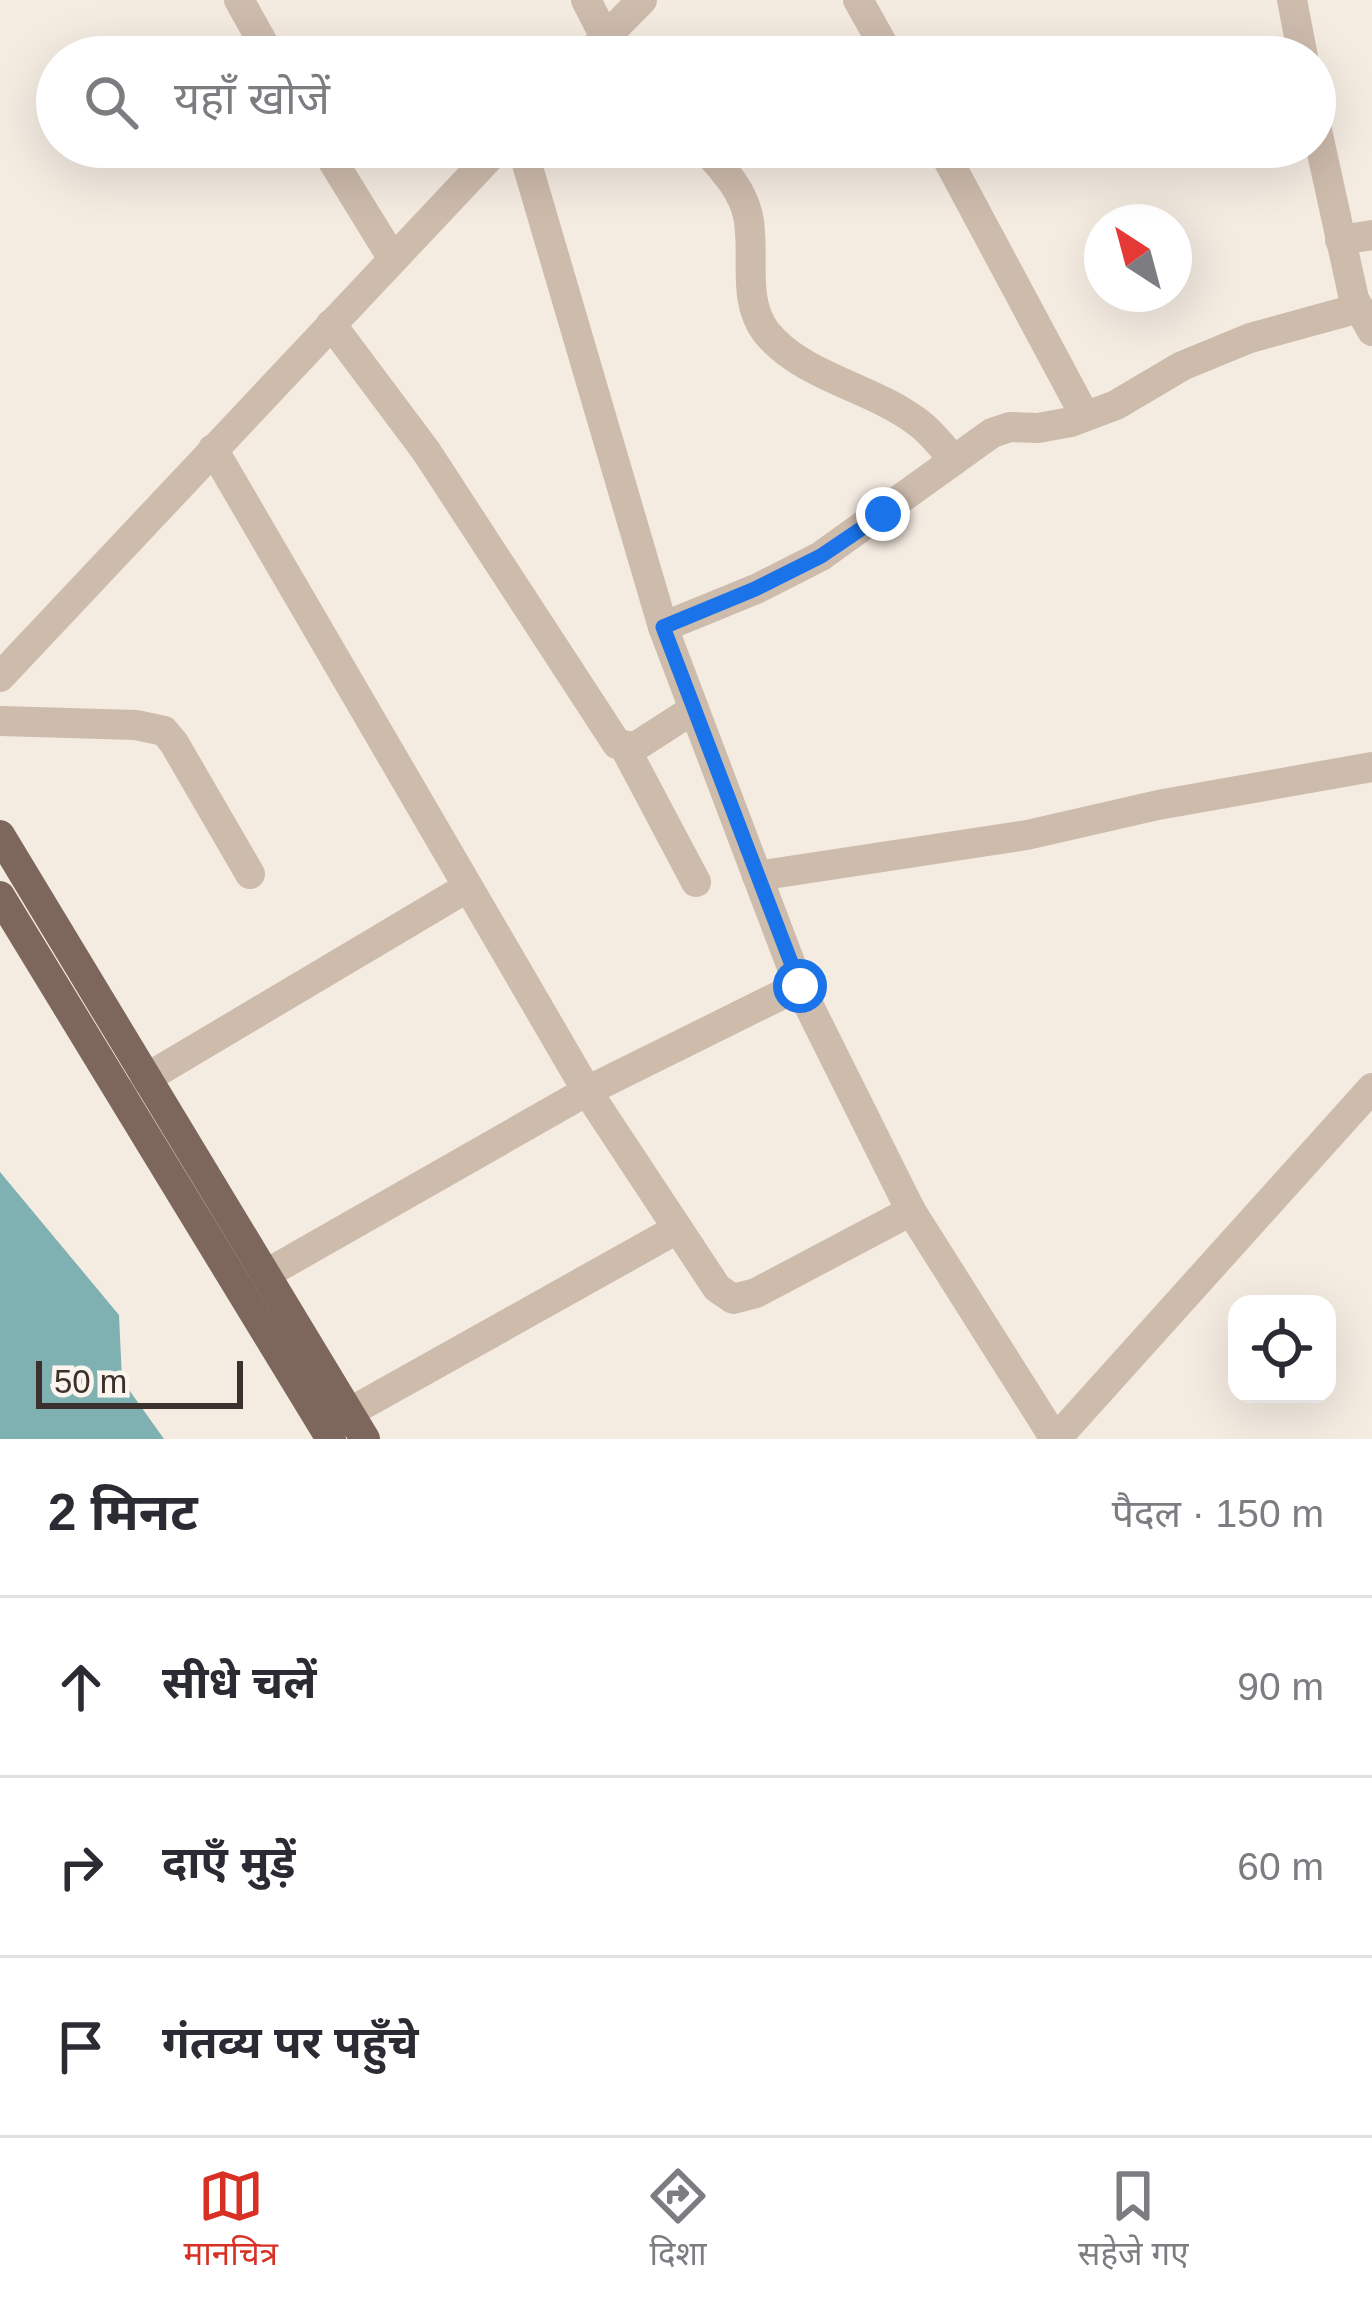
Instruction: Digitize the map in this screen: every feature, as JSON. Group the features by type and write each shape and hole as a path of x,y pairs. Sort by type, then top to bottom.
{"main road":[{"path":"0,836 365,1439"},
{"path":"3,906 331,1439"}],"street":[{"path":"239,0 260,36"},
{"path":"586,0 600,36"},
{"path":"615,36 642,0"},
{"path":"858,0 878,36"},
{"path":"1292,0 1299,36"},
{"path":"337,168 393,259"},
{"path":"0,677 479,168"},
{"path":"528,168 663,627 800,986 911,1210 1055,1439 1372,1088"},
{"path":"721,168 739,190 748,214 752,302 756,318 770,337 916,421 955,460"},
{"path":"951,168 1085,416"},
{"path":"663,627 821,556 992,433 1010,427 1039,428 1116,405 1183,366 1250,338 1366,320 1340,240 1325,168"},
{"path":"1340,240 1372,235"},
{"path":"331,324 426,451 611,736 625,748 696,882"},
{"path":"213,449 587,1091 717,1288 733,1299 742,1299 911,1210"},
{"path":"625,748 644,743 694,709"},
{"path":"0,721 136,725 164,731 250,874"},
{"path":"758,876 1027,835 1159,805 1372,767"},
{"path":"146,1079 468,887"},
{"path":"266,1274 587,1091 800,986"},
{"path":"350,1412 677,1229"}],"water":[{"path":"0,1172 119,1315 122,1380 164,1439 0,1439"}],"route":[{"path":"800,986 663,627 821,556 883,514"}]}
